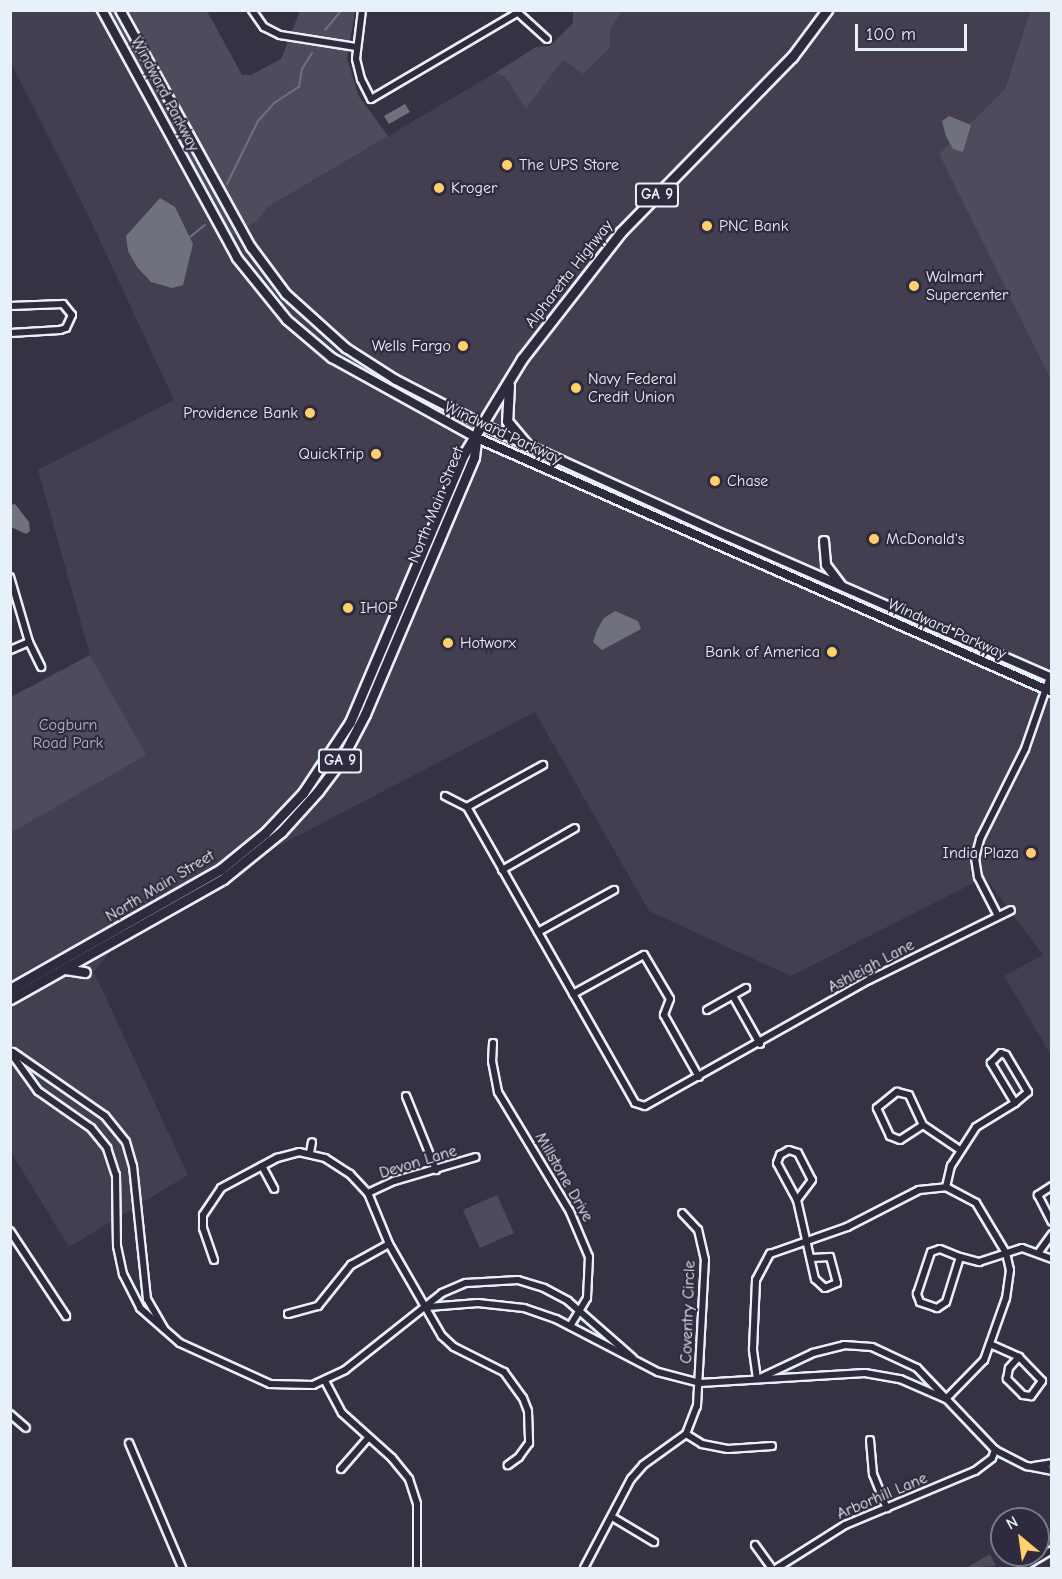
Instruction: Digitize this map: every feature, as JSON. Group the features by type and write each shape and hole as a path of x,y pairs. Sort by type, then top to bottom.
{"main road":[{"name":"Windward Parkway","path":"102,10 232,248 268,299 332,358 477,438 1049,691"},
{"name":"Windward Parkway","path":"120,10 244,237 286,294 315,323 370,365 483,425 526,445 1051,677"},
{"name":"Alpharetta Highway","path":"477,438 510,379 590,268 792,57 826,10"},
{"path":"510,379 507,421 526,445"},
{"name":"North Main Street","path":"10,999 229,875 281,832 324,783 351,743 374,695 474,457 477,438"},
{"name":"North Main Street","path":"10,989 221,869 266,833 303,794 350,722 445,494 464,454 477,438"},
{"path":"824,541 826,565 843,587"},
{"path":"63,970 85,972"}],"street":[{"path":"252,10 264,27 280,35 356,47"},
{"path":"362,10 356,47 357,70 371,99 516,11 547,39"},
{"path":"10,306 63,304 72,315 66,328 60,330 10,333"},
{"path":"10,577 28,642 41,667"},
{"path":"10,650 28,642"},
{"path":"998,916 978,877 975,858 1004,789 1025,749 1049,691 1051,677"},
{"path":"445,796 467,807 543,765"},
{"name":"Ashleigh Lane","path":"467,807 634,1103 645,1106 760,1044 869,980 1011,910"},
{"path":"502,870 575,828"},
{"path":"538,932 614,890"},
{"path":"573,994 644,955 670,999 664,1015 699,1077"},
{"path":"707,1010 746,988"},
{"path":"734,996 760,1044"},
{"name":"Millstone Drive","path":"494,1043 492,1061 498,1092 570,1212 590,1257 587,1298 570,1326"},
{"path":"10,1051 38,1091 91,1128 107,1148 116,1175 117,1246 123,1274 140,1308 170,1336 270,1384 298,1387 326,1381 427,1307 442,1293 466,1283 518,1280 544,1287 579,1311 633,1358"},
{"path":"10,1051 105,1116 126,1142 134,1166 147,1299 170,1336"},
{"path":"946,1187 951,1166 981,1122 1015,1103 1028,1092 1006,1055 1001,1053 991,1063 1015,1103"},
{"path":"922,1125 919,1130 895,1140 877,1105 897,1092 906,1092 922,1125 960,1150"},
{"path":"406,1096 436,1170"},
{"path":"310,1153 312,1142"},
{"path":"797,1200 812,1180 798,1153 789,1150 780,1155 777,1163 797,1200 808,1239 812,1258 820,1286 837,1283 830,1257 812,1258"},
{"path":"214,1260 203,1228 207,1203 221,1188 287,1154 310,1153 350,1174 368,1193 389,1244 442,1336 454,1347 504,1372 523,1398 528,1411 529,1443 519,1457 508,1466"},
{"name":"Devon Lane","path":"368,1193 394,1181 476,1157"},
{"path":"262,1166 274,1189"},
{"path":"1052,1186 1038,1195 1052,1222"},
{"path":"757,1379 753,1349 758,1270 778,1248 847,1227 919,1190 946,1187 976,1203 1006,1253 1009,1288 979,1369 946,1398"},
{"name":"Coventry Circle","path":"682,1213 698,1230 705,1260 700,1383 697,1406 686,1434"},
{"path":"11,1233 66,1316"},
{"path":"1039,1252 1052,1234"},
{"path":"288,1314 318,1306 351,1265 389,1244"},
{"path":"960,1257 944,1305 937,1308 920,1302 917,1294 931,1252 940,1249 979,1262 1022,1248 1039,1252 1052,1259"},
{"path":"427,1307 503,1304 542,1313 658,1372 700,1383 865,1373 900,1380 946,1398"},
{"path":"990,1344 1018,1357 1042,1381 1031,1396 1023,1395 1007,1379 1009,1368 1018,1357"},
{"path":"757,1379 813,1353 844,1345 872,1347 917,1368 995,1450 1028,1466 1052,1471"},
{"path":"326,1381 342,1413 400,1466 415,1494 417,1569"},
{"path":"10,1414 26,1428"},
{"path":"584,1569 643,1465 686,1434 702,1444 728,1449 772,1446"},
{"path":"341,1469 368,1438"},
{"path":"870,1440 873,1474 887,1508"},
{"path":"129,1443 182,1569"},
{"name":"Arborhill Lane","path":"777,1569 837,1530 975,1472 992,1458 995,1450"},
{"path":"1028,1466 1052,1463"},
{"path":"612,1517 654,1542"},
{"path":"755,1545 772,1569"},
{"path":"1022,1569 1052,1550"}],"shaded area":[{"path":"11,11 107,11 228,236 256,222 268,207 495,73 505,77 526,109 563,60 583,74 610,48 610,29 622,11 1030,11 1005,89 939,154 1051,380 1051,1055 1004,976 1043,955 985,877 791,976 649,911 535,712 215,879 132,928 102,961 94,972 188,1175 69,1247 11,1152 11,833 145,755 90,655 38,470 174,400 89,217 11,63"}],"green space":[{"path":"107,11 207,11 242,75 251,75 281,59 300,11 355,11 347,58 358,95 388,136 268,207 256,222 228,237"},
{"path":"573,11 622,11 610,29 610,48 583,74 563,60 526,109 505,77 495,73 536,47 550,46 573,23"},
{"path":"1030,11 1051,11 1051,380 939,154 1005,89"},
{"path":"634,504 652,508 704,532 689,529"},
{"name":"Cogburn Road Park","path":"90,655 146,755 11,833 11,697"},
{"path":"497,1195 514,1233 480,1248 463,1210"},
{"path":"990,1554 990,1566 966,1568"}],"water":[{"path":"405,104 410,112 389,124 384,116"},
{"path":"949,116 971,125 963,152 953,149 946,136 942,121"},
{"path":"160,198 175,207 193,244 183,285 172,288 151,282 137,267 128,251 126,236"},
{"path":"15,504 29,522 30,531 26,534 11,527 11,505"},
{"path":"615,611 638,621 641,629 602,650 593,642 597,630 604,618"}],"waterway":[{"path":"325,30 342,10"},
{"path":"227,184 258,121 274,103 299,87 302,69 312,53"},
{"path":"190,237 205,225"}],"place":[{"name":"The UPS Store","path":"507,165"},
{"name":"Kroger","path":"439,188"},
{"name":"PNC Bank","path":"707,226"},
{"name":"Walmart Supercenter","path":"914,286"},
{"name":"Wells Fargo","path":"463,346"},
{"name":"Navy Federal Credit Union","path":"576,388"},
{"name":"Providence Bank","path":"310,413"},
{"name":"QuickTrip","path":"376,454"},
{"name":"Chase","path":"715,481"},
{"name":"McDonald's","path":"874,539"},
{"name":"IHOP","path":"348,608"},
{"name":"Hotworx","path":"448,643"},
{"name":"Bank of America","path":"832,652"},
{"name":"India Plaza","path":"1031,853"}]}
